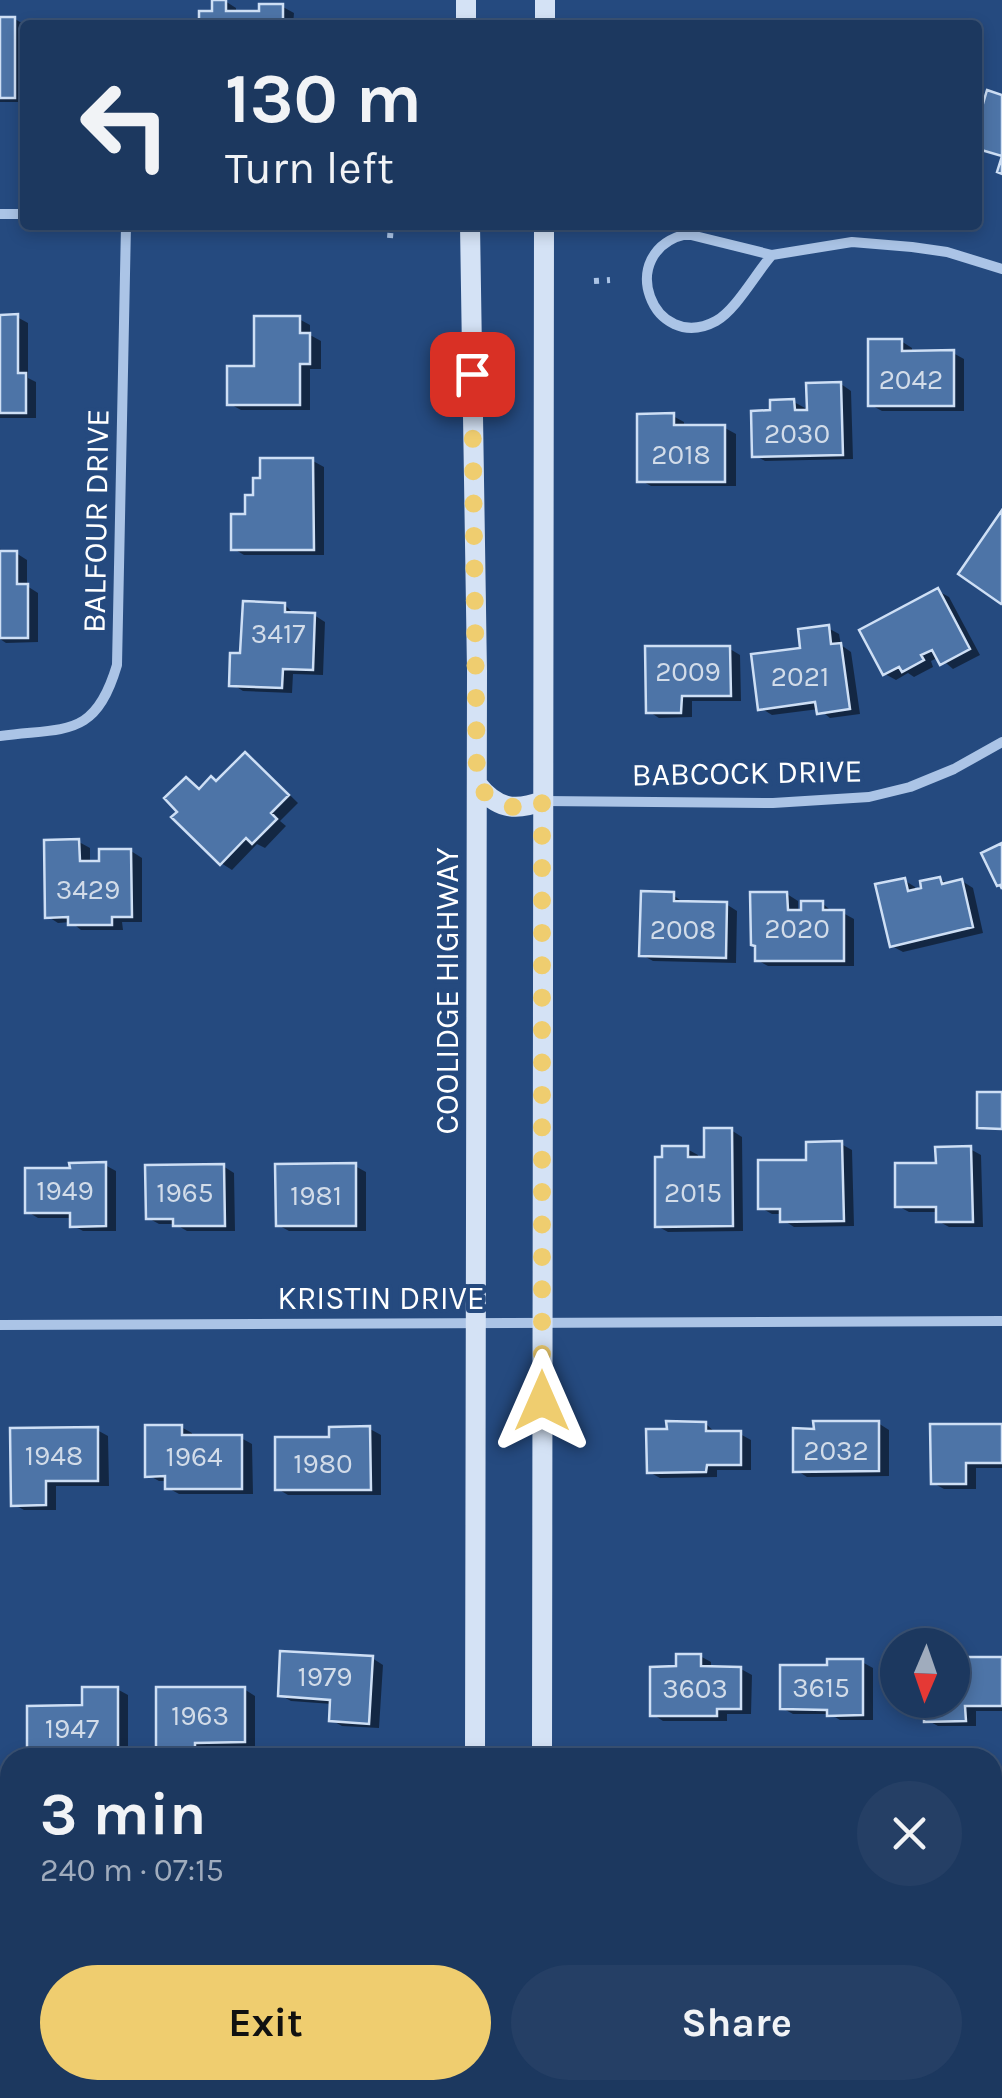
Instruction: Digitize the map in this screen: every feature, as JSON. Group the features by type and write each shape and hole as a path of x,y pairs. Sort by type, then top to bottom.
{"main road":[{"name":"COOLIDGE HIGHWAY","path":"470,230 477,784 475,1748"},
{"path":"542,1748 544,230"},
{"path":"477,784 502,806 528,807 542,801"}],"street":[{"name":"BALFOUR DRIVE","path":"0,736 80,725 96,712 110,690 117,666 126,230"},
{"path":"772,255 731,309 719,320 702,326 684,327 665,319 648,293 648,269 654,253 675,237 704,236 772,255 822,245 886,244 947,252 1002,270"},
{"name":"BABCOCK DRIVE","path":"542,801 774,803 869,797 940,775 1002,742"},
{"name":"KRISTIN DRIVE","path":"0,1325 1002,1321"}],"path":[{"path":"390,238 391,230"},
{"path":"594,281 610,280"}],"building":[{"path":"212,0 226,0 226,11 259,11 259,4 283,4 283,20 199,20 199,11 212,11"},
{"path":"0,17 15,17 15,98 0,98"},
{"path":"987,90 1002,95 1002,156 982,150 982,107"},
{"path":"18,314 18,373 26,373 26,413 0,413 0,315"},
{"path":"254,316 300,316 300,333 310,333 310,364 300,364 300,405 227,405 227,366 254,366"},
{"path":"868,339 902,339 902,351 954,350 954,406 868,406"},
{"path":"841,382 843,455 752,457 751,411 770,410 770,400 794,399 795,410 807,410 806,383"},
{"path":"674,413 674,425 725,425 725,482 637,482 637,414"},
{"path":"260,458 313,458 314,550 231,550 231,514 245,514 245,495 253,495 253,478 260,478"},
{"path":"1002,510 1002,603 1001,604 958,574"},
{"path":"0,551 17,551 17,584 28,584 28,638 0,638"},
{"path":"938,588 970,649 940,665 932,650 921,655 924,660 902,672 899,667 883,675 859,630"},
{"path":"243,601 285,603 285,612 315,613 313,670 283,669 282,688 229,686 230,653 240,653"},
{"path":"829,625 831,644 841,643 850,709 817,714 815,702 758,710 751,654 800,648 798,629"},
{"path":"645,646 730,646 731,696 682,696 681,713 646,713"},
{"path":"245,752 289,795 271,813 277,819 252,844 246,838 220,865 171,817 177,812 164,798 186,777 199,789 211,776 216,781"},
{"path":"79,839 80,861 99,861 99,849 131,849 132,917 112,917 112,925 68,925 68,917 45,918 44,840"},
{"path":"1002,843 1002,889 981,853"},
{"path":"940,877 942,884 962,879 973,927 890,947 875,884 905,878 908,891 921,888 920,881"},
{"path":"641,891 674,892 674,901 727,902 726,958 639,956"},
{"path":"750,892 787,892 788,910 801,910 801,901 823,901 823,910 844,910 844,961 755,961"},
{"path":"977,1092 1002,1092 1002,1129 977,1128"},
{"path":"704,1128 732,1128 733,1226 655,1227 655,1157 662,1157 662,1146 688,1146 688,1157 704,1157"},
{"path":"842,1141 844,1221 780,1222 780,1209 758,1209 758,1160 806,1160 806,1142"},
{"path":"971,1146 973,1222 936,1222 936,1207 895,1207 895,1163 936,1163 935,1147"},
{"path":"106,1162 106,1226 70,1227 70,1213 25,1213 25,1168 70,1168 69,1163"},
{"path":"356,1163 356,1226 276,1226 275,1164"},
{"path":"224,1164 225,1226 173,1226 173,1219 146,1219 145,1165"},
{"path":"666,1421 706,1422 706,1431 741,1431 741,1465 707,1465 706,1472 647,1473 646,1429 667,1429"},
{"path":"813,1421 879,1421 879,1471 793,1472 793,1428 814,1429"},
{"path":"930,1424 1002,1424 1002,1463 966,1463 966,1484 931,1484"},
{"path":"145,1425 182,1425 182,1435 242,1435 242,1489 165,1489 165,1476 145,1477"},
{"path":"370,1426 371,1490 275,1490 275,1437 329,1437 329,1427"},
{"path":"98,1427 98,1481 46,1481 46,1505 11,1506 10,1428"},
{"path":"280,1651 373,1656 369,1724 329,1721 330,1700 278,1696"},
{"path":"676,1654 701,1654 701,1666 741,1667 741,1709 717,1709 717,1716 650,1716 650,1667 676,1666"},
{"path":"970,1657 1002,1657 1002,1706 970,1706"},
{"path":"827,1659 863,1659 863,1715 827,1716 827,1710 780,1709 780,1665 827,1665"},
{"path":"82,1687 118,1687 118,1748 27,1748 27,1706 82,1705"},
{"path":"156,1687 245,1687 245,1742 156,1748"},
{"path":"924,1718 966,1721 924,1722"}],"route":[{"path":"472,374 477,784 502,806 528,807 542,801 542,1401"}]}
